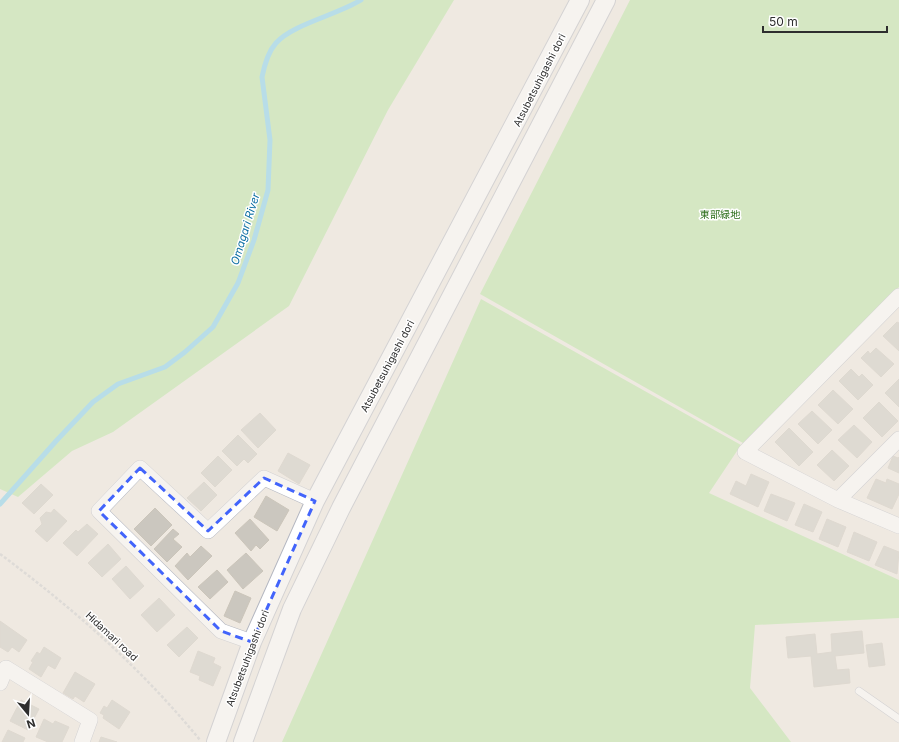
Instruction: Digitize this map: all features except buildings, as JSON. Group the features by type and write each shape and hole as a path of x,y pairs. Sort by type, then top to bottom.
{"street":[{"name":"Atsubetsuhigashi dori","path":"216,742 252,642 315,501 580,0"},
{"path":"244,742 292,609 345,501 606,0"},
{"path":"899,296 745,452 838,500 899,526"},
{"path":"838,500 899,439"},
{"path":"252,642 221,631 99,511 140,468 208,531 264,478 315,501"},
{"path":"0,683 6,668 90,720 82,742"}],"lane":[{"path":"859,691 899,719"}],"path":[{"name":"Hidamari road","path":"0,554 53,594 126,658 201,742"}],"highlighted area":[{"path":"140,468 208,531 264,478 315,501 252,642 221,631 99,511"}],"green space":[{"path":"0,0 454,0 388,110 289,306 113,432 72,451 18,497 0,489"},
{"name":"東部緑地","path":"630,0 899,0 899,287 743,443 480,294"},
{"path":"481,299 741,445 709,493 899,580 899,618 755,625 750,688 791,742 282,742"}],"waterway":[{"name":"Omagari River","path":"0,504 93,402 118,384 165,367 185,352 213,327 238,283 254,240 268,190 270,140 262,77 269,55 276,43 293,30 361,0"}]}
